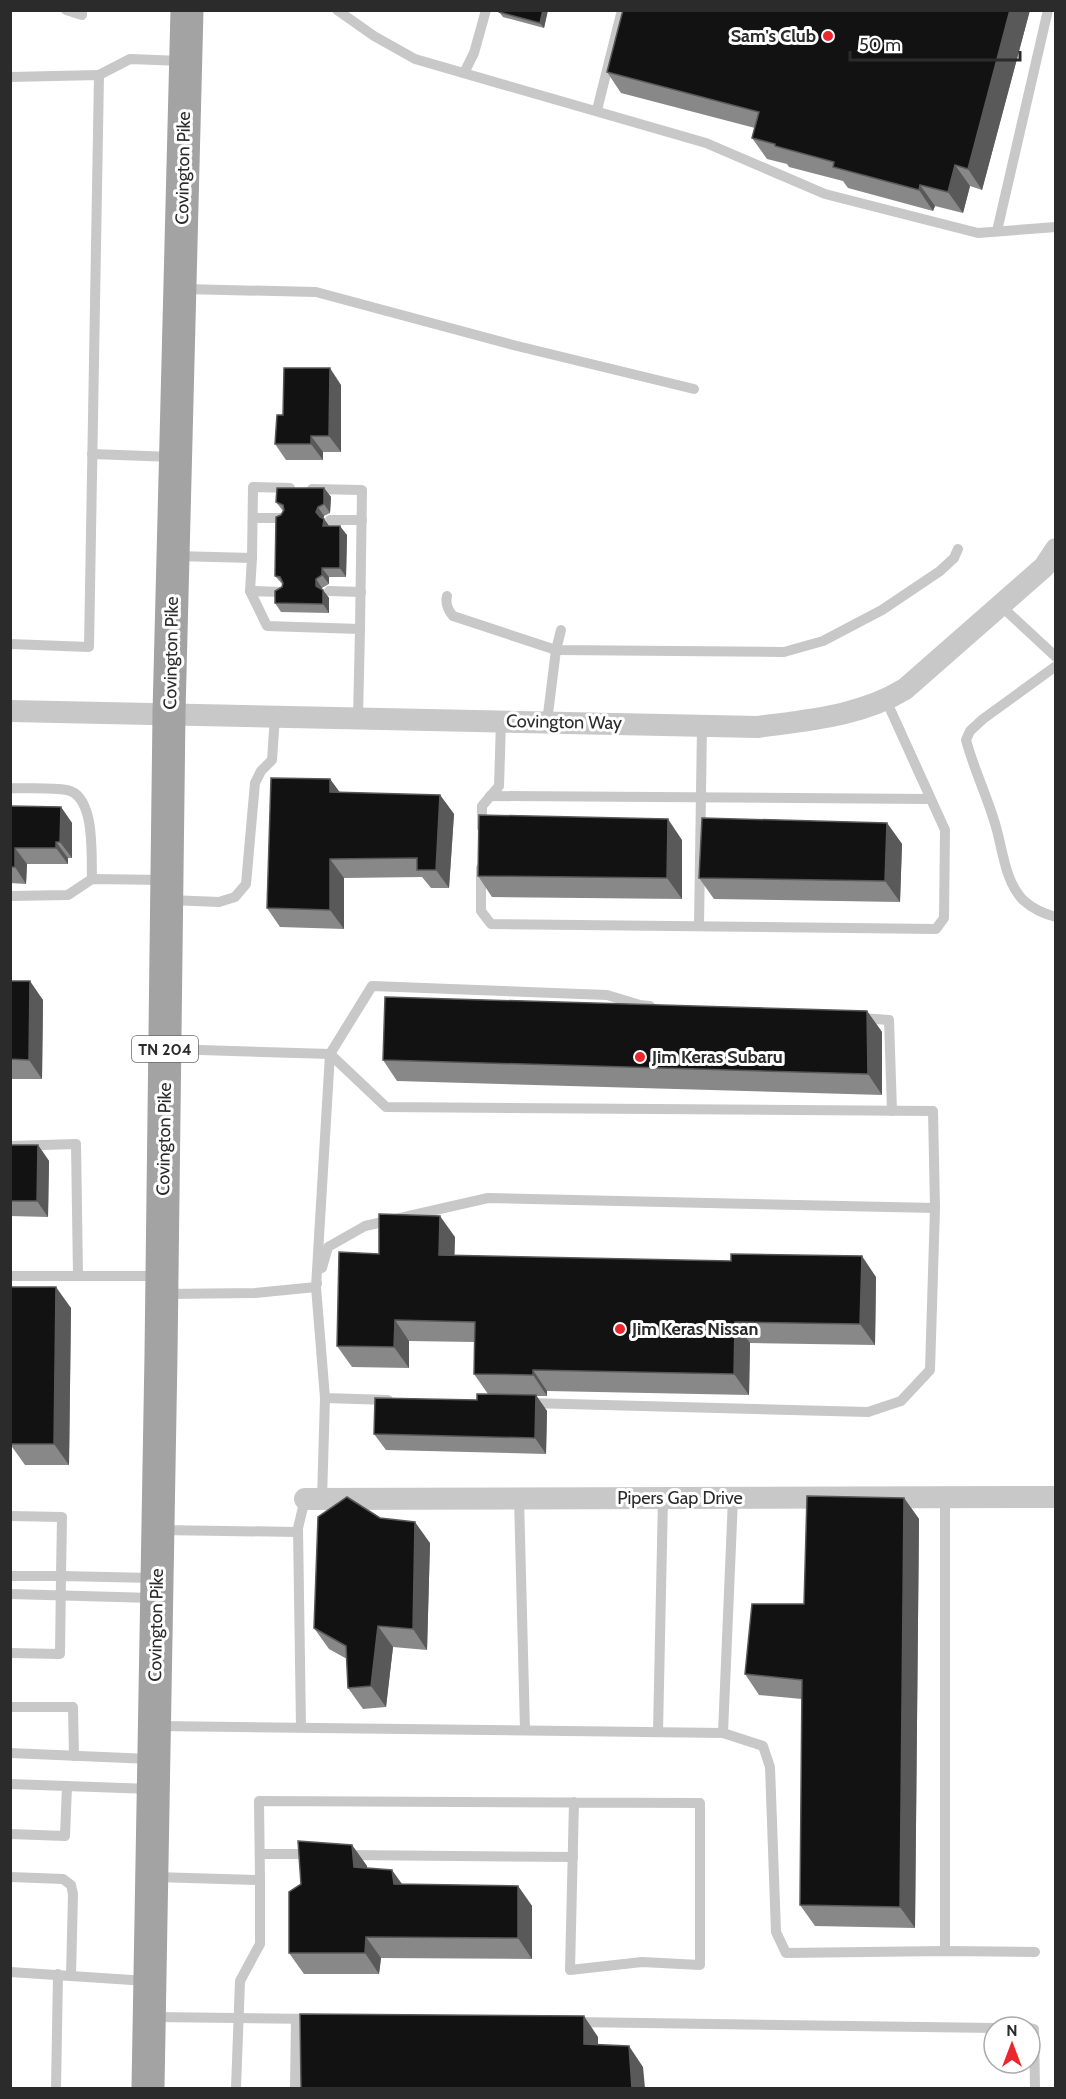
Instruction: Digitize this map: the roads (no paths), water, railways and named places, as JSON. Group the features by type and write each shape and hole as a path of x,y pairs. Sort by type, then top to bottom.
{"main road":[{"name":"Covington Pike","path":"148,2088 169,713 187,10"}],"street":[{"name":"Covington Way","path":"10,711 758,727 841,715 886,700 905,689 1044,567 1056,549"},
{"name":"Pipers Gap Drive","path":"314,1499 1056,1497"}],"lane":[{"path":"66,10 82,15 82,10"},
{"path":"337,10 374,36 415,59 706,143 825,194 978,233 1056,228"},
{"path":"464,72 474,53 486,10"},
{"path":"597,110 622,10"},
{"path":"998,231 1048,10"},
{"path":"10,77 99,75 130,59 185,61"},
{"path":"10,644 89,647 99,75"},
{"path":"180,289 316,292 522,347 694,389"},
{"path":"92,454 176,457"},
{"path":"358,718 361,592 362,490 253,487 250,591 267,626 360,629"},
{"path":"253,518 283,518"},
{"path":"330,520 362,520"},
{"path":"447,596 448,611 453,616 556,650 784,652 823,641 882,610 940,571 954,558 958,549"},
{"path":"173,556 252,558"},
{"path":"250,591 282,592"},
{"path":"329,591 361,592"},
{"path":"1000,605 1056,657"},
{"path":"547,722 556,650 561,630"},
{"path":"1056,666 983,719 970,731 966,740 996,826 1003,859 1013,883 1022,899 1028,904 1056,917"},
{"path":"482,853 481,911 491,924 936,929 944,918 945,830 886,700"},
{"path":"10,896 68,895 92,879 167,890 219,902 235,897 246,884 255,783 261,771 272,760 274,716"},
{"path":"482,841 482,806 499,786 501,721"},
{"path":"699,926 702,726"},
{"path":"10,788 69,790 82,800 88,814 92,879"},
{"path":"490,796 930,799"},
{"path":"301,1727 298,1532 314,1499 325,1398 316,1287 330,1054 372,987 607,995 640,1005 664,1007"},
{"path":"854,1018 889,1020 892,1111"},
{"path":"165,1049 330,1054 386,1107 933,1111 935,1208 930,1370 901,1401 868,1412 514,1403"},
{"path":"10,1146 76,1144 78,1276"},
{"path":"316,1287 328,1247 365,1226 488,1198 935,1208"},
{"path":"10,1276 78,1276 255,1293 316,1287"},
{"path":"325,1398 396,1400"},
{"path":"945,1497 945,1951"},
{"path":"519,1498 525,1730"},
{"path":"658,1732 663,1498"},
{"path":"723,1733 733,1498"},
{"path":"10,1516 62,1517 60,1654 10,1653"},
{"path":"158,1530 298,1532"},
{"path":"10,1576 61,1576 156,1588"},
{"path":"10,1594 60,1595 156,1588"},
{"path":"10,1707 73,1707 74,1756"},
{"path":"154,1725 723,1733 763,1746 770,1767 776,1932 786,1953 1035,1952"},
{"path":"10,1753 74,1756 154,1774"},
{"path":"10,1784 67,1786 154,1774"},
{"path":"10,1834 65,1836 67,1786"},
{"path":"237,2088 237,2018 240,1981 260,1944 258,1801 574,1802 700,1803 700,1965 642,1962 570,1970 574,1802"},
{"path":"260,1854 573,1857"},
{"path":"10,1876 63,1879 71,1885 73,1894 71,1976"},
{"path":"152,1877 260,1880"},
{"path":"10,1972 150,1981"},
{"path":"56,2088 58,1974"},
{"path":"149,2017 320,2019"},
{"path":"295,2088 296,2019"},
{"path":"568,2022 982,2028"}],"place":[{"name":"Sam's Club","path":"828,36"},
{"name":"Jim Keras Subaru","path":"640,1057"},
{"name":"Jim Keras Nissan","path":"620,1329"}]}
